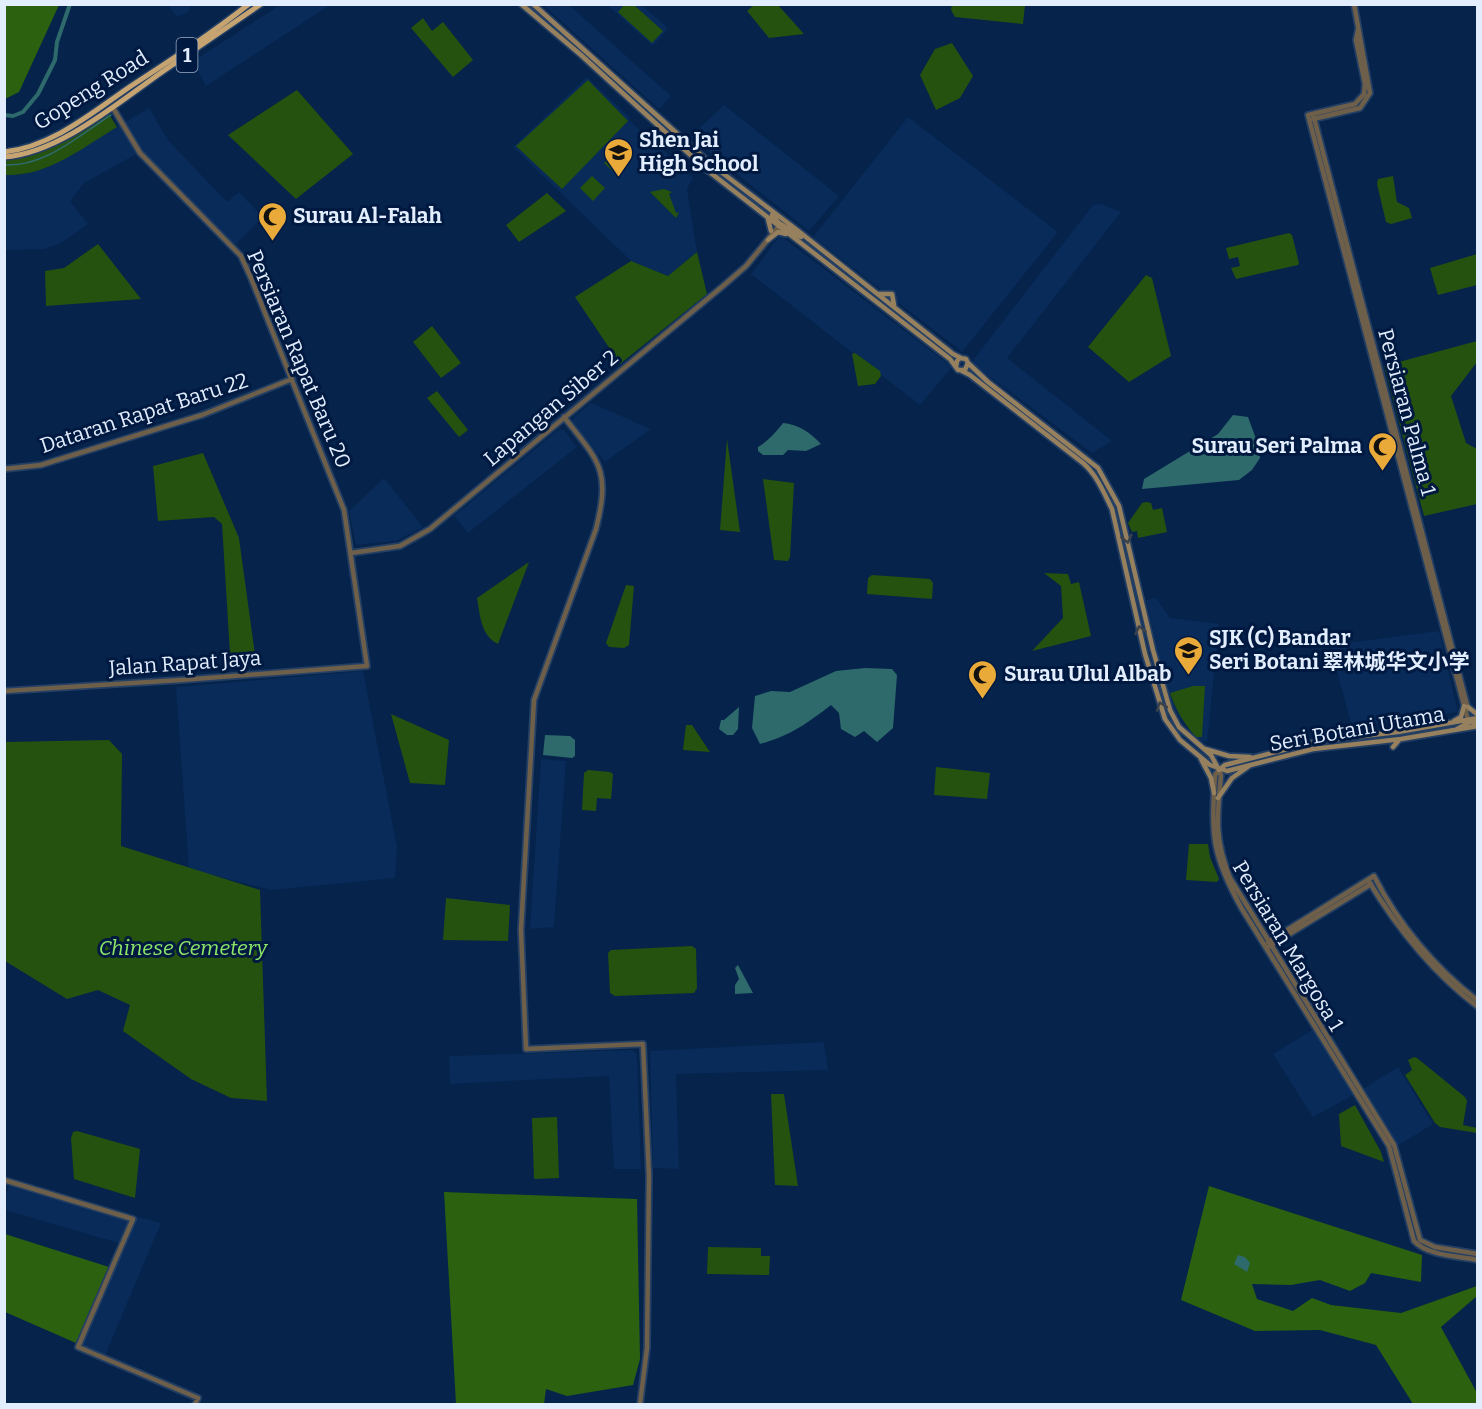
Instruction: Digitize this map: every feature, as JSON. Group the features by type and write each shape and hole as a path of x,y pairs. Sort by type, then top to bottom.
{"highway":[{"name":"Gopeng Road","path":"4,152 45,140 96,110 249,4"},
{"name":"Gopeng Road","path":"4,157 26,153 45,146 113,108 261,4"},
{"path":"96,110 113,108 122,92"}],"main road":[{"path":"521,4 583,53 712,165 887,300 952,354 962,358 988,382 1098,468 1119,506 1151,643 1170,710 1179,727 1215,759 1219,770"},
{"path":"533,4 708,170 1091,471 1112,509 1145,654 1161,708 1173,730 1208,769 1214,793"},
{"path":"747,192 777,218 778,224"},
{"path":"762,212 770,222 771,231"},
{"path":"778,224 816,246"},
{"path":"768,240 773,234 781,232 799,241"},
{"path":"879,294 892,294 895,307"},
{"path":"887,300 885,305 893,314"},
{"path":"956,367 957,361 962,358"},
{"path":"962,371 967,369 968,363"},
{"path":"1449,724 1461,717 1466,707 1478,717"},
{"name":"Seri Botani Utama","path":"1219,770 1225,765 1329,739 1398,732 1469,721 1478,717"},
{"path":"1457,729 1469,721 1478,725"},
{"name":"Seri Botani Utama","path":"1219,770 1227,771 1312,749 1401,739 1478,725"},
{"path":"1381,741 1391,747 1401,739"},
{"path":"1203,748 1229,756 1256,757"},
{"path":"1192,750 1219,770"},
{"path":"1218,798 1232,778 1251,764"}],"street":[{"path":"1312,117 1356,110 1368,98 1370,86 1354,4"},
{"name":"Persiaran Rapat Baru 20","path":"113,108 140,153 241,256 275,334 344,510 367,666"},
{"name":"Persiaran Palma 1","path":"1312,117 1454,672 1466,707"},
{"name":"Persiaran Palma 1","path":"1312,117 1469,721"},
{"name":"Lapangan Siber 2","path":"351,553 400,546 423,534 746,266 778,224"},
{"name":"Lapangan Siber 2","path":"754,255 768,240 778,224"},
{"name":"Dataran Rapat Baru 22","path":"4,469 41,465 202,416 292,379"},
{"path":"564,417 596,459 601,471 602,489 596,529 534,700 521,930 526,1049 643,1044 649,1176 647,1348 640,1404"},
{"name":"Jalan Rapat Jaya","path":"4,690 367,666"},
{"name":"Persiaran Margosa 1","path":"1219,770 1215,775 1212,832 1226,881 1270,943 1389,1146 1414,1241 1435,1252 1478,1260"},
{"name":"Persiaran Margosa 1","path":"1219,770 1221,775 1217,835 1222,860 1230,878 1394,1145 1420,1240 1435,1247 1478,1254"},
{"path":"1270,943 1372,882"},
{"path":"1372,882 1415,940 1447,975 1478,1001"},
{"path":"1372,882 1411,942 1456,991 1478,1007"},
{"path":"4,1180 133,1219 78,1347 198,1398 195,1404"}],"shaded area":[{"path":"168,5 190,5 188,12 177,17"},
{"path":"280,5 330,5 206,86 193,61"},
{"path":"543,5 569,5 671,96 659,109"},
{"path":"607,5 641,5 666,26 667,30 653,46"},
{"name":"Shen Jai High School","path":"587,77 630,118 629,120 642,132 644,131 693,178 687,189 697,252 668,276 631,261 513,147"},
{"path":"724,105 839,196 809,231 690,137"},
{"path":"149,108 168,140 227,202 239,192 263,217 232,248 140,152 84,183 70,201 88,224 61,243 45,249 5,250 4,175 18,175 47,168"},
{"path":"908,117 1058,232 962,352 813,237"},
{"path":"1102,204 1121,212 1007,358 1112,441 1092,453 974,365 974,359 1093,205"},
{"path":"780,235 952,367 920,405 751,274"},
{"path":"591,403 651,429 605,462 573,423 573,418"},
{"path":"1233,415 1248,417 1259,447 1260,458 1252,470 1239,480 1142,489 1144,479 1218,434"},
{"path":"783,423 804,430 821,444 806,451 788,450 783,455 763,455 758,451 758,447 765,443"},
{"path":"559,429 564,430 577,447 468,533 454,516"},
{"path":"384,478 423,527 396,541 356,545 349,511"},
{"name":"SJK (C) Bandar Seri Botani 翠林城华文小学","path":"1156,598 1170,618 1219,624 1207,743 1195,737 1174,710 1160,663 1146,600"},
{"path":"1439,631 1458,712 1352,727 1330,645"},
{"path":"865,668 892,669 897,675 893,728 877,742 864,731 855,737 841,729 839,713 831,705 798,728 760,744 752,728 755,696 771,691 790,692 836,671"},
{"path":"363,671 397,847 395,878 271,890 189,869 176,687"},
{"path":"739,707 738,729 733,735 727,735 719,729 721,720"},
{"path":"545,735 570,736 575,740 575,756 572,758 543,755"},
{"path":"541,759 566,761 554,927 530,929"},
{"path":"738,965 753,993 735,994 735,985 739,979 735,968"},
{"path":"1312,1030 1353,1095 1313,1117 1273,1054"},
{"path":"824,1042 828,1070 676,1074 679,1169 653,1168 650,1051"},
{"path":"633,1050 637,1054 641,1169 614,1169 609,1076 450,1084 449,1056"},
{"path":"1398,1067 1433,1124 1397,1146 1363,1089"},
{"path":"11,1182 161,1223 104,1358 78,1347 122,1244 5,1210 4,1198"},
{"path":"1238,1255 1245,1257 1250,1263 1247,1272 1234,1264"}],"green space":[{"path":"5,4 59,5 19,92 5,99"},
{"path":"625,4 634,5 663,31 652,43 618,12"},
{"path":"754,5 778,5 804,34 769,38 747,11"},
{"path":"952,5 1025,5 1023,24 955,17 951,10"},
{"path":"423,18 432,31 443,22 473,60 453,77 411,28"},
{"path":"952,43 973,76 960,98 936,110 920,75 935,49"},
{"path":"588,80 628,121 562,189 516,146"},
{"path":"297,90 353,154 296,199 228,135"},
{"path":"109,114 117,127 64,160 35,171 5,175 4,161 39,152"},
{"path":"614,153 627,165 617,175 604,163"},
{"path":"592,176 605,188 593,201 580,188"},
{"path":"1393,176 1397,202 1409,208 1412,218 1391,224 1386,222 1377,184 1378,179"},
{"path":"664,189 672,192 669,194 676,213 679,212 676,218 650,192"},
{"path":"547,193 566,211 519,242 506,225"},
{"path":"1289,233 1292,235 1298,265 1236,279 1231,268 1240,266 1238,257 1229,259 1226,248"},
{"path":"98,244 141,299 46,306 45,271 64,268"},
{"path":"697,252 707,294 620,364 575,297 631,261 668,276"},
{"path":"1477,254 1477,285 1438,295 1430,268"},
{"path":"1146,275 1152,278 1171,356 1129,382 1088,347"},
{"path":"432,326 461,363 441,378 413,342"},
{"path":"1477,341 1477,362 1451,396 1466,443 1477,449 1477,504 1424,516 1384,366"},
{"path":"855,353 880,371 881,376 875,384 858,386 852,354"},
{"path":"437,391 468,430 459,437 427,398"},
{"path":"727,439 740,532 720,530"},
{"path":"203,453 239,538 256,662 242,663 241,654 230,654 222,524 214,517 158,521 153,466"},
{"path":"763,479 794,483 788,561 774,560"},
{"path":"1142,503 1151,503 1153,510 1162,508 1167,532 1138,538 1137,531 1132,532 1128,523"},
{"path":"529,562 498,644 488,636 485,630 480,618 477,598"},
{"path":"1044,573 1068,574 1071,584 1079,582 1091,636 1032,651 1063,618 1061,586"},
{"path":"872,575 930,579 933,583 932,599 867,594 868,578"},
{"path":"626,585 634,586 629,645 624,648 609,647 606,643"},
{"path":"1193,686 1205,686 1202,737 1196,737 1188,727 1170,693"},
{"path":"391,714 449,740 445,785 410,783"},
{"path":"686,725 692,725 710,752 683,750"},
{"name":"Chinese Cemetery","path":"109,740 122,754 121,846 260,890 267,1101 231,1098 191,1079 123,1031 130,1005 98,990 67,999 5,961 5,742"},
{"path":"936,767 990,773 987,799 934,795"},
{"path":"588,770 613,774 611,799 597,798 596,811 582,810 584,773"},
{"path":"1189,844 1208,844 1210,857 1219,879 1217,882 1186,880"},
{"path":"446,898 510,905 508,941 443,940"},
{"path":"692,946 696,949 697,988 694,993 615,996 610,993 608,953 611,950"},
{"path":"1414,1057 1465,1097 1467,1101 1463,1125 1477,1128 1477,1133 1440,1127 1435,1123 1405,1075 1412,1070 1408,1060"},
{"path":"771,1094 784,1094 798,1186 775,1185"},
{"path":"1355,1105 1381,1152 1384,1162 1341,1146 1339,1114"},
{"path":"557,1117 559,1178 534,1179 532,1118"},
{"path":"77,1131 140,1149 135,1198 74,1179 71,1138 73,1132"},
{"path":"1209,1186 1422,1255 1421,1282 1371,1273 1365,1283 1350,1291 1320,1280 1291,1285 1252,1284 1257,1299 1293,1311 1312,1298 1331,1305 1401,1313 1477,1286 1477,1296 1441,1327 1477,1393 1477,1404 1413,1404 1376,1345 1320,1330 1255,1331 1181,1300"},
{"path":"444,1192 637,1199 640,1359 633,1385 567,1396 546,1389 544,1404 456,1404"},
{"path":"5,1234 109,1267 76,1343 5,1312"},
{"path":"708,1247 761,1248 761,1256 770,1256 769,1275 707,1274"}],"waterway":[{"path":"4,115 13,116 23,112 38,94 55,60 57,42 70,4"},
{"path":"4,165 19,164 47,156 111,115"}],"place":[{"name":"Shen Jai High School","path":"618,178"},
{"name":"Surau Al-Falah","path":"272,242"},
{"name":"Surau Seri Palma","path":"1383,472"},
{"name":"SJK (C) Bandar Seri Botani 翠林城华文小学","path":"1188,676"},
{"name":"Surau Ulul Albab","path":"983,700"}]}
